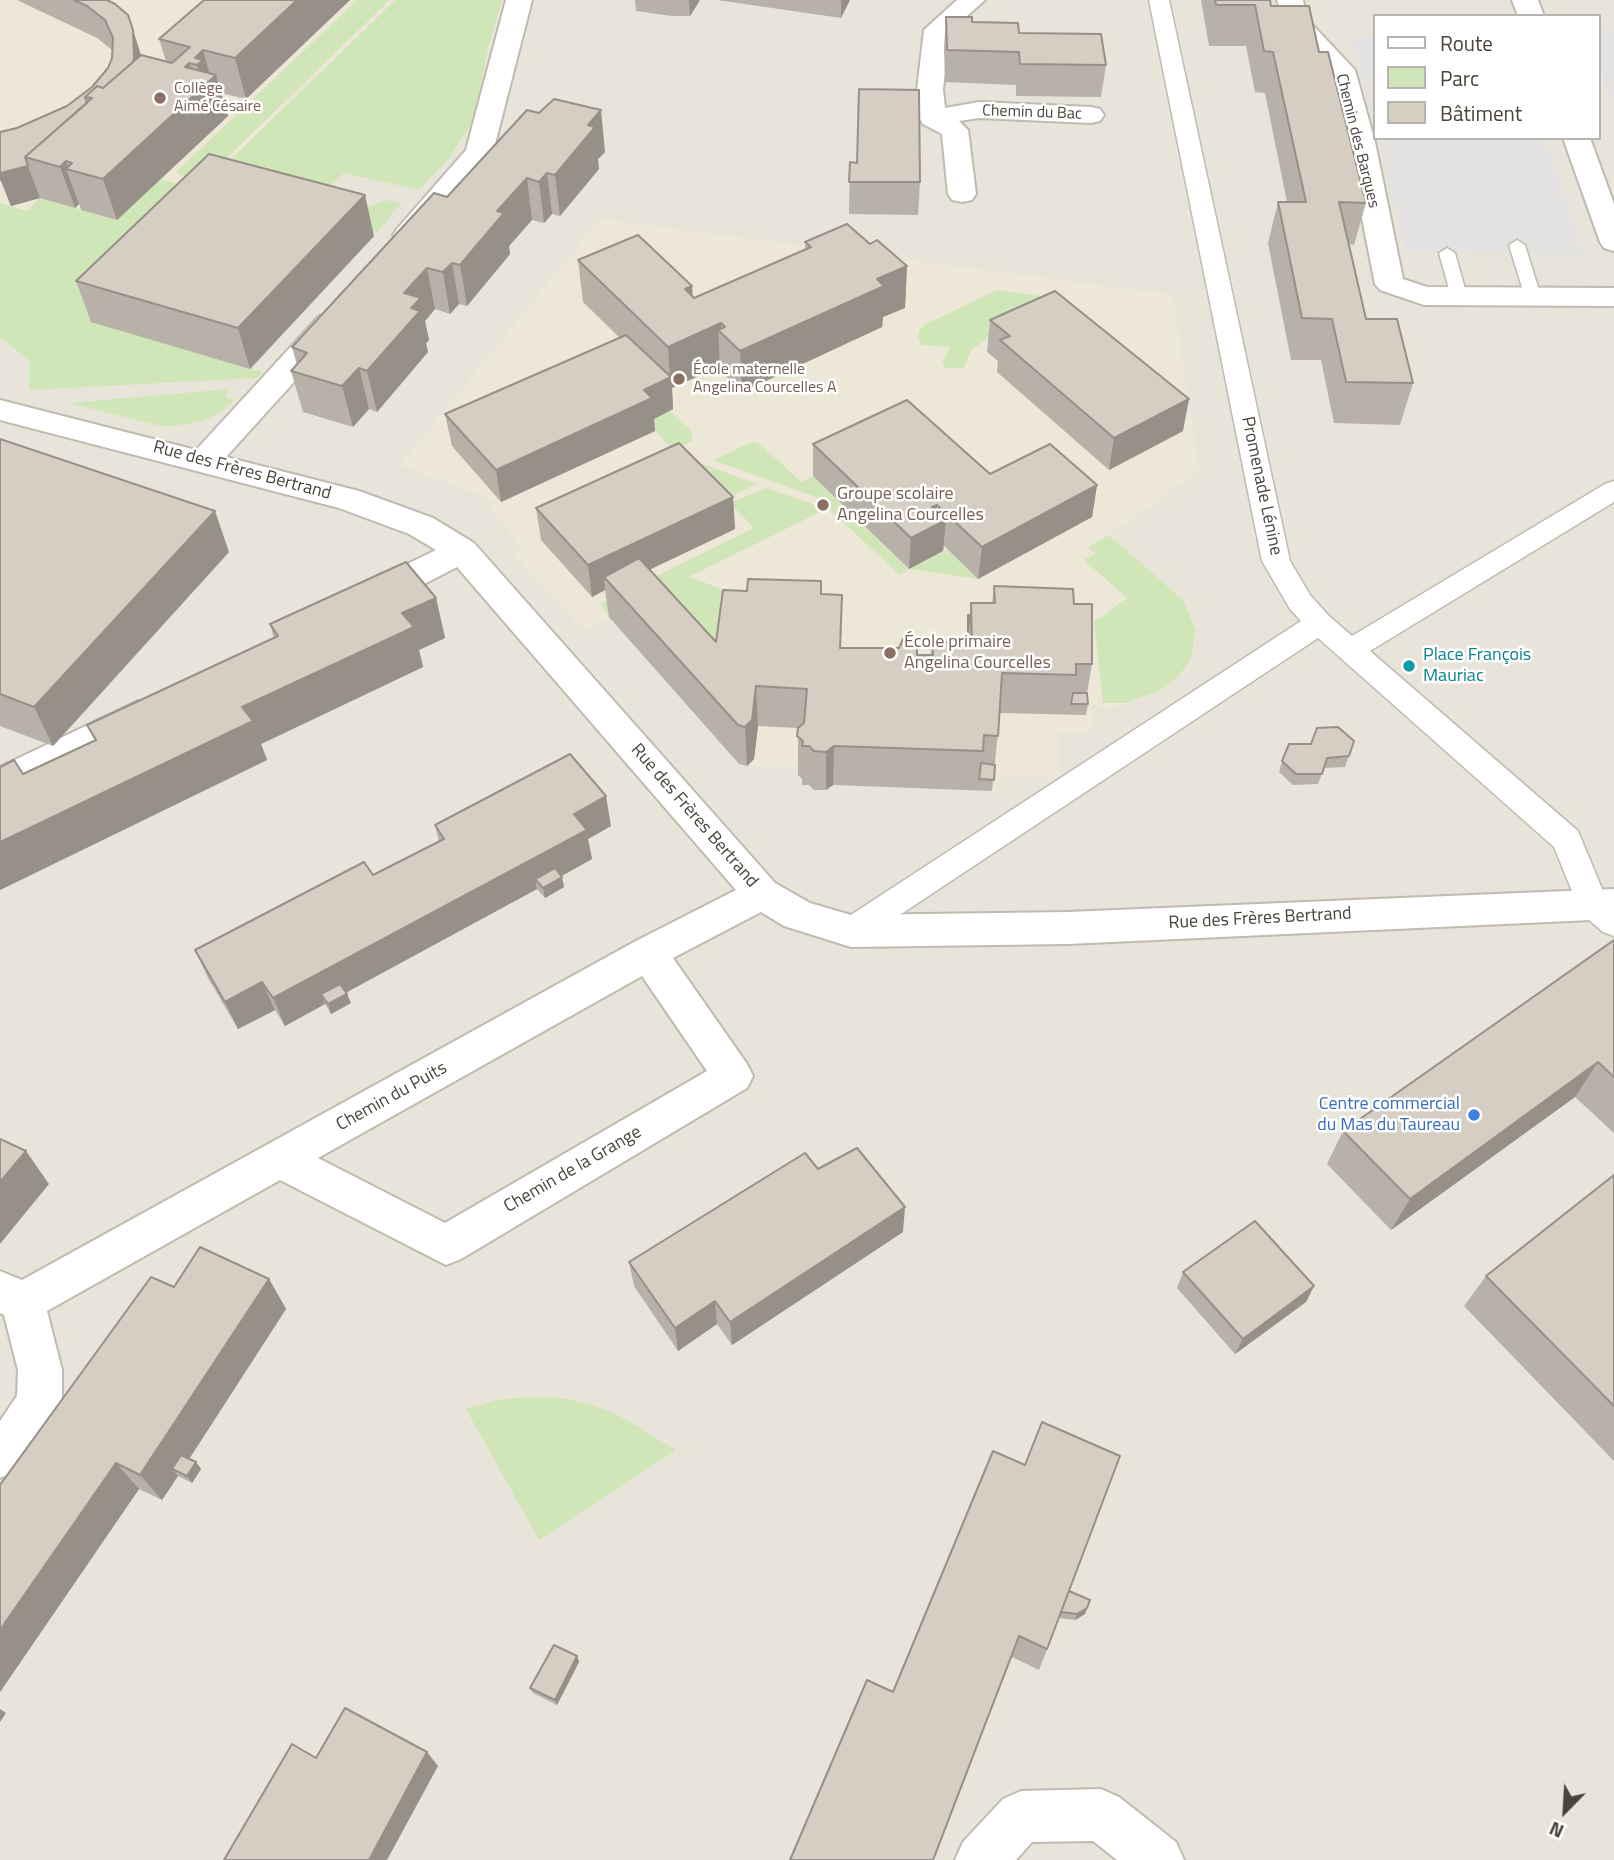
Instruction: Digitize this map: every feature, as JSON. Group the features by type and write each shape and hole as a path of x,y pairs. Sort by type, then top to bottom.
{"street":[{"path":"391,253 479,152 519,0"},
{"path":"962,194 955,130 932,118 930,90 936,30 972,0"},
{"name":"Promenade Lénine","path":"1159,0 1276,561 1300,602 1319,623 1567,841 1607,910"},
{"name":"Chemin des Barques","path":"1290,0 1295,21 1342,70 1361,142 1390,284 1424,296 1614,297"},
{"name":"Chemin du Bac","path":"932,118 979,110 1091,115"},
{"path":"1577,140 1614,242"},
{"path":"204,461 347,303"},
{"name":"Rue des Frères Bertrand","path":"0,410 348,499 421,526 462,551 762,894 798,915 851,931 1068,928 1607,910"},
{"path":"1350,650 1614,490"},
{"path":"337,614 462,551"},
{"path":"851,931 1319,623"},
{"path":"0,783 162,701"},
{"name":"Chemin du Puits","path":"11,1296 279,1159 648,953 762,894"},
{"name":"Chemin de la Grange","path":"279,1159 446,1245 733,1076 648,953"},
{"path":"0,1455 18,1435 39,1402 40,1370 11,1296"},
{"path":"981,1860 1021,1817 1101,1815 1158,1860"}],"lane":[{"path":"1517,245 1533,296"},
{"path":"1447,253 1459,296"}],"shaded area":[{"path":"0,0 1614,0 1614,1860 0,1860"},
{"name":"Collège Aimé Césaire","path":"0,0 421,0 91,322 0,297"},
{"path":"1600,26 1614,33 1614,107 1600,73"},
{"path":"1351,37 1372,37 1372,120"},
{"path":"1378,140 1546,140 1585,256 1406,252"},
{"name":"Groupe scolaire Angelina Courcelles","path":"600,219 1173,295 1199,471 1110,535 1183,600 1193,619 1195,642 1191,658 1179,676 1142,699 1110,708 1093,706 1091,732 1058,732 1058,778 1000,775 999,791 833,785 826,790 814,790 809,785 802,785 798,767 743,766 736,762 609,617 582,630 514,554 523,549 488,507 497,502 400,465"}],"green space":[{"path":"357,0 390,0 203,181 175,173"},
{"path":"395,0 502,0 487,51 477,115 448,160 419,190 344,173 299,216 250,369 263,372 257,378 29,390 29,361 0,337 0,203 27,211 40,198 117,220 160,179 199,190"},
{"path":"385,200 401,203 377,233 350,225 369,206"},
{"path":"997,290 1040,296 1044,299 1041,315 984,341 971,350 964,368 946,368 942,363 950,347 921,345 918,337 924,325"},
{"path":"230,389 225,396 234,400 218,414 203,421 173,426 160,426 68,403"},
{"path":"670,411 692,431 692,441 674,451 647,422"},
{"path":"752,442 760,444 801,482 813,476 909,570 900,575 816,497 713,460"},
{"path":"703,464 757,484 723,500 694,468"},
{"path":"766,488 810,503 822,511 689,577 719,588 735,604 718,682 644,600 609,617 600,604 754,528 730,503"},
{"path":"1109,535 1183,600 1196,630 1191,658 1179,676 1159,691 1127,703 1103,703 1094,622 1127,598 1084,560 1096,554 1088,547"},
{"path":"947,550 978,579 909,569"},
{"path":"561,1398 590,1404 618,1415 676,1450 539,1540 466,1409 497,1400"}],"building":[{"path":"74,0 107,0 128,15 133,30 134,59 103,88 97,86 85,97 87,103 25,157 28,166 0,173 0,132 17,128 67,106 92,87 108,68 112,58 113,38 105,20"},
{"path":"204,0 297,0 235,58 203,50 195,58 203,60 197,65 189,63 185,67 216,75 103,179 66,169 72,163 66,161 60,167 25,157 92,98 85,97 97,86 103,88 141,55 172,63 190,47 159,39"},
{"path":"1215,0 1270,0 1271,6 1309,6 1319,52 1328,52 1366,203 1339,202 1366,319 1397,319 1413,383 1346,382 1332,319 1302,318 1278,202 1306,202 1273,52 1264,51 1255,5 1216,5"},
{"path":"946,17 972,17 972,22 1018,23 1019,33 1101,34 1106,65 1020,64 1019,52 947,50"},
{"path":"859,89 919,90 920,182 849,182 850,162 857,163"},
{"path":"554,99 601,110 588,125 595,127 555,175 547,173 539,182 527,178 497,211 504,213 460,265 452,263 443,272 427,268 404,293 421,298 411,308 420,311 367,371 359,368 342,386 291,371 307,353 292,347 434,193 447,197 527,110 539,113"},
{"path":"209,154 365,195 238,328 76,281"},
{"path":"847,224 870,244 877,240 907,266 877,279 884,286 740,351 718,330 725,327 721,323 668,347 578,260 638,235 692,286 685,289 694,298 811,247 805,242"},
{"path":"1055,291 1189,399 1114,438 1000,340 1010,336 990,320"},
{"path":"626,335 671,377 644,390 652,398 496,470 445,414"},
{"path":"907,400 990,474 1050,444 1097,485 982,547 937,505 932,507 946,520 911,538 813,444"},
{"path":"0,439 215,511 34,707 0,694"},
{"path":"679,443 733,497 588,565 536,508"},
{"path":"639,558 716,642 723,590 747,591 748,579 821,581 821,594 842,595 840,648 899,648 903,639 910,637 917,642 917,655 933,655 932,642 972,643 971,603 995,603 994,586 1073,589 1074,604 1092,604 1092,664 1076,664 1076,675 1002,673 998,736 984,735 983,751 834,746 826,752 814,751 809,746 802,746 803,741 797,736 798,728 804,723 807,689 756,686 752,720 745,727 738,725 604,577"},
{"path":"406,562 436,598 402,613 414,627 242,707 253,721 0,842 0,767 14,760 23,774 96,740 87,725 278,636 270,624"},
{"path":"1073,693 1087,693 1088,704 1071,704"},
{"path":"1338,727 1354,741 1349,756 1327,758 1322,774 1296,774 1282,761 1289,744 1311,744 1317,728"},
{"path":"570,754 606,796 574,814 587,830 273,998 262,982 225,1002 195,950 364,862 373,875 444,839 435,825"},
{"path":"981,763 995,765 994,780 979,779"},
{"path":"555,868 562,877 543,888 535,879"},
{"name":"Centre commercial du Mas du Taureau","path":"1614,940 1614,1077 1598,1062 1410,1199 1343,1131"},
{"path":"340,984 347,994 328,1004 321,994"},
{"path":"0,1139 26,1151 0,1182"},
{"path":"857,1148 905,1207 730,1322 715,1301 675,1328 629,1262 805,1153 818,1169"},
{"path":"1614,1175 1614,1406 1486,1276"},
{"path":"1255,1221 1314,1286 1243,1339 1183,1272"},
{"path":"200,1247 269,1279 140,1475 116,1463 0,1630 0,1485 151,1277 174,1287"},
{"path":"1042,1422 1120,1456 1047,1649 1019,1636 933,1860 790,1860 867,1680 893,1692 993,1451 1025,1465"},
{"path":"181,1455 196,1462 187,1476 172,1469"},
{"path":"1069,1591 1090,1600 1087,1608 1077,1614 1061,1612"},
{"path":"554,1645 577,1656 555,1700 530,1688"},
{"path":"345,1708 427,1752 369,1860 224,1860 292,1744 316,1758"}],"place":[{"name":"Collège Aimé Césaire","path":"160,98"},
{"name":"École maternelle Angelina Courcelles A","path":"679,379"},
{"name":"Groupe scolaire Angelina Courcelles","path":"823,505"},
{"name":"École primaire Angelina Courcelles","path":"890,653"},
{"name":"Place François Mauriac","path":"1409,666"},
{"name":"Centre commercial du Mas du Taureau","path":"1474,1115"}]}
